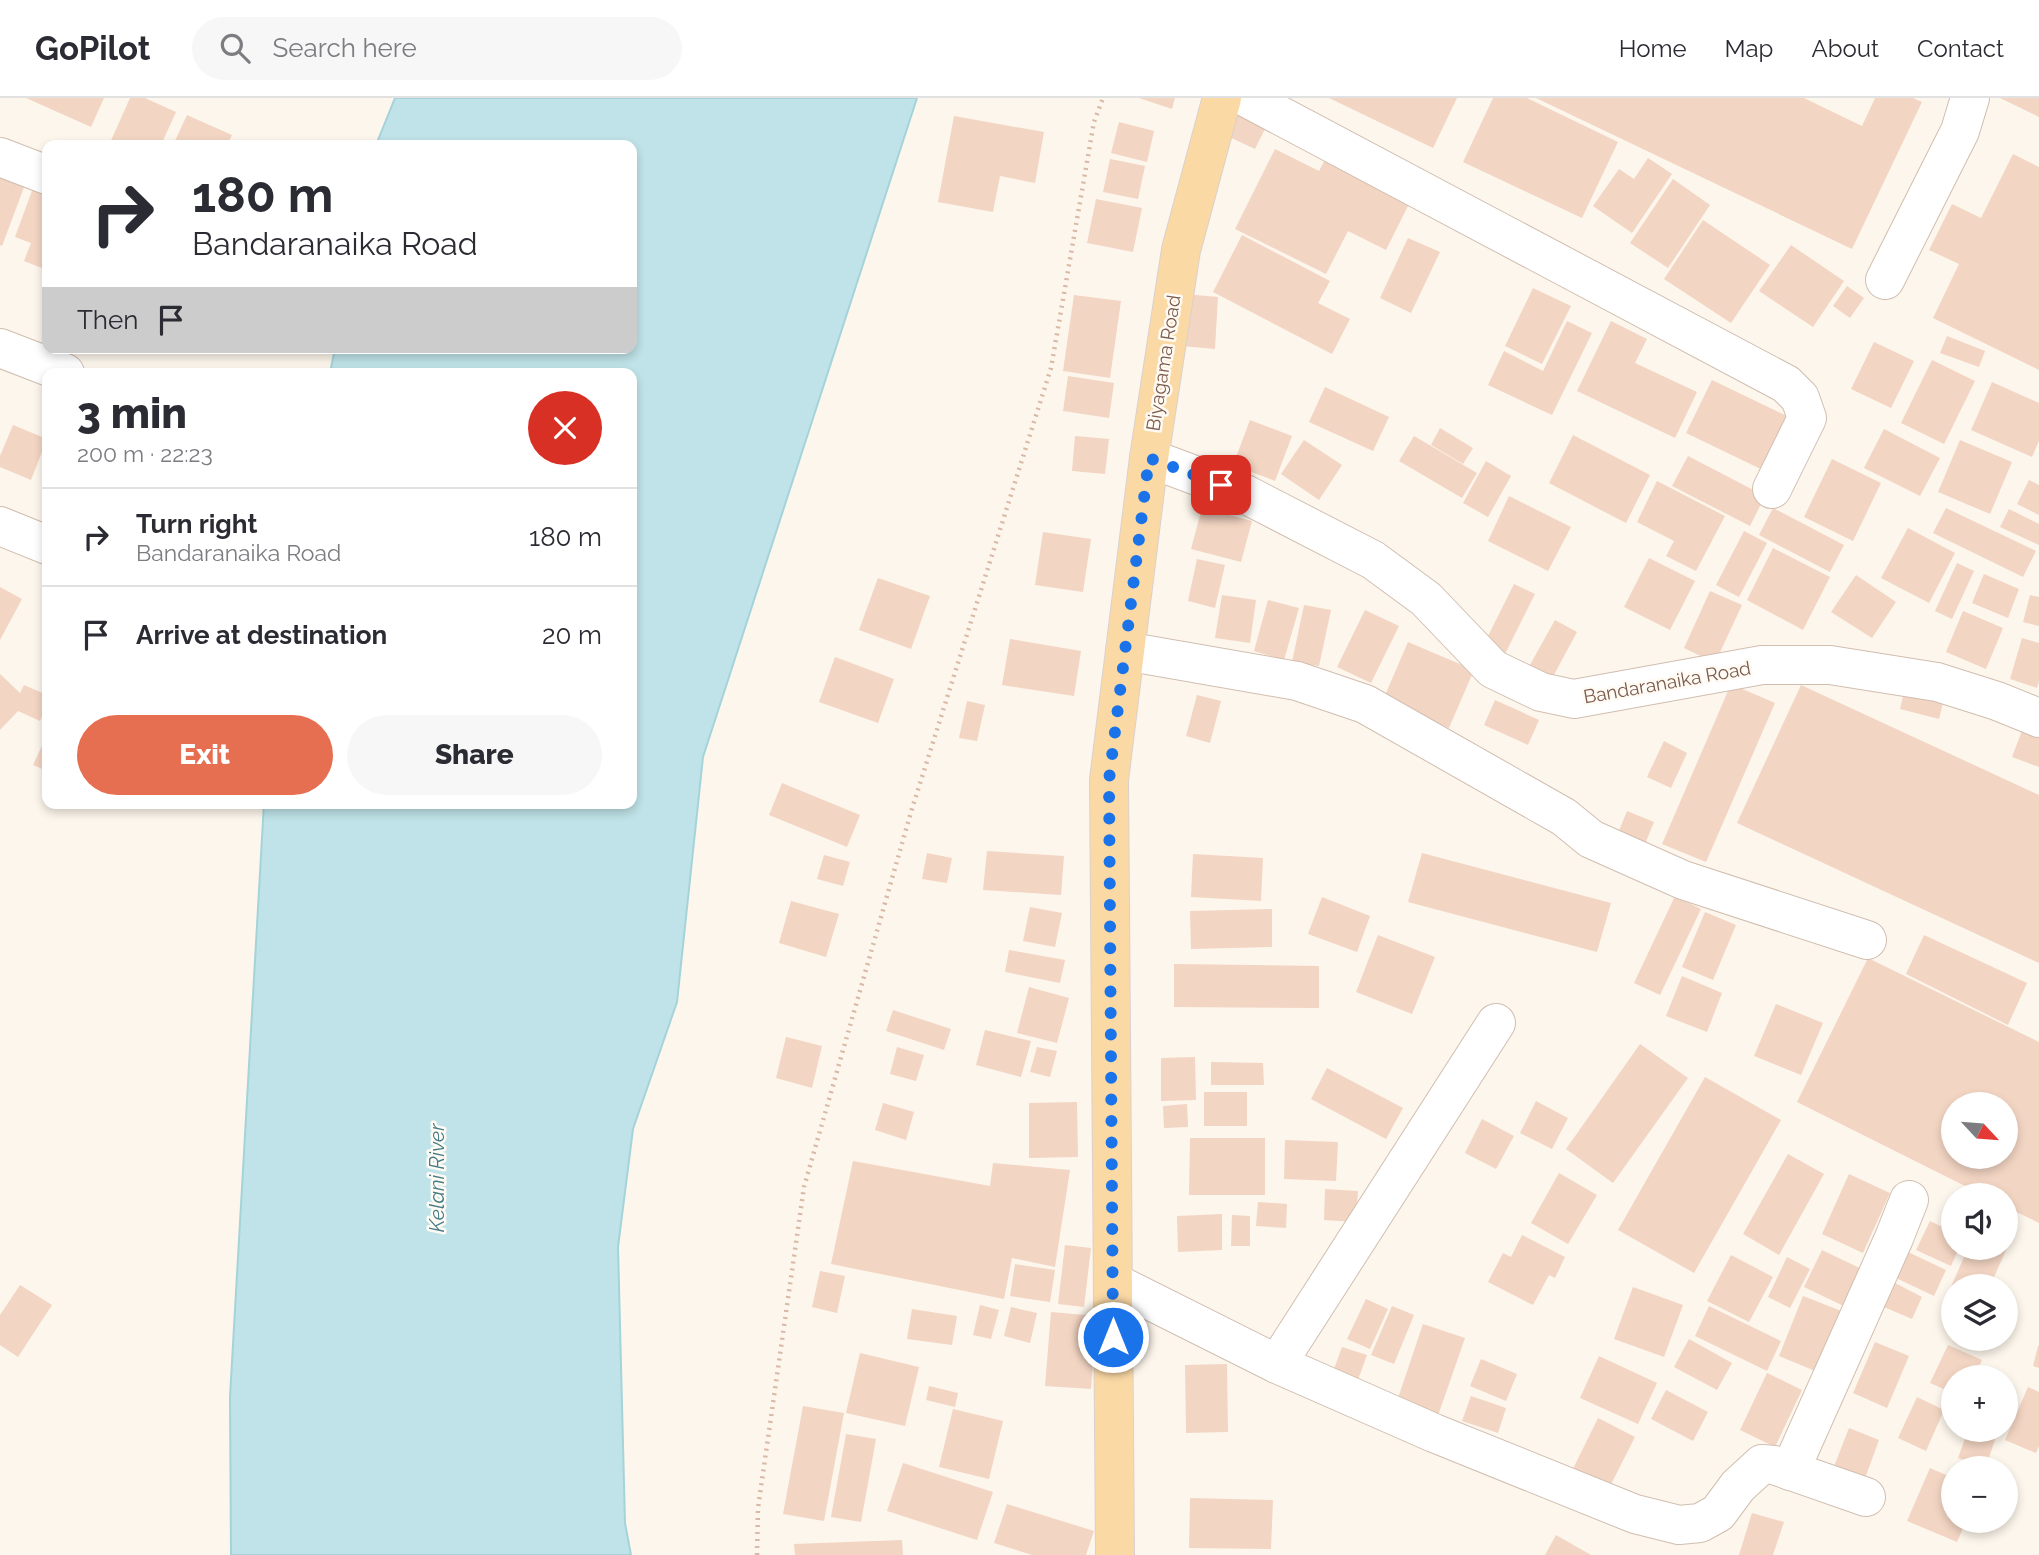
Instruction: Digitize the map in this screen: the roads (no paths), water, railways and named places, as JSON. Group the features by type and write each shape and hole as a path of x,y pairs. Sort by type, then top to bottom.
{"main road":[{"name":"Biyagama Road","path":"1115,1555 1109,780 1149,458 1181,250 1222,98"}],"street":[{"path":"1247,98 1786,384 1800,398 1807,418 1772,489"},
{"path":"1885,280 1960,131 1970,98"},
{"path":"0,157 42,173"},
{"path":"0,348 52,368"},
{"name":"Bandaranaika Road","path":"1149,458 1245,494 1373,559 1426,599 1493,669 1541,692 1574,699 1762,665 1830,665 1937,682 2039,718"},
{"path":"0,526 42,543"},
{"path":"1125,651 1297,681 1365,704 1564,817 1591,839 1683,880 1867,940"},
{"path":"1277,1364 1496,1023"},
{"path":"1790,1471 1909,1200"},
{"path":"1113,1282 1277,1364 1434,1433 1622,1509 1679,1525 1700,1523 1718,1513 1738,1486 1762,1464 1774,1465 1866,1497"}],"water":[{"name":"Kelani River","path":"395,98 917,98 703,757 677,1002 633,1129 618,1247 625,1523 631,1555 231,1555 230,1397 264,809 637,809 637,368 331,368 334,354 637,354 637,140 378,140"}]}
